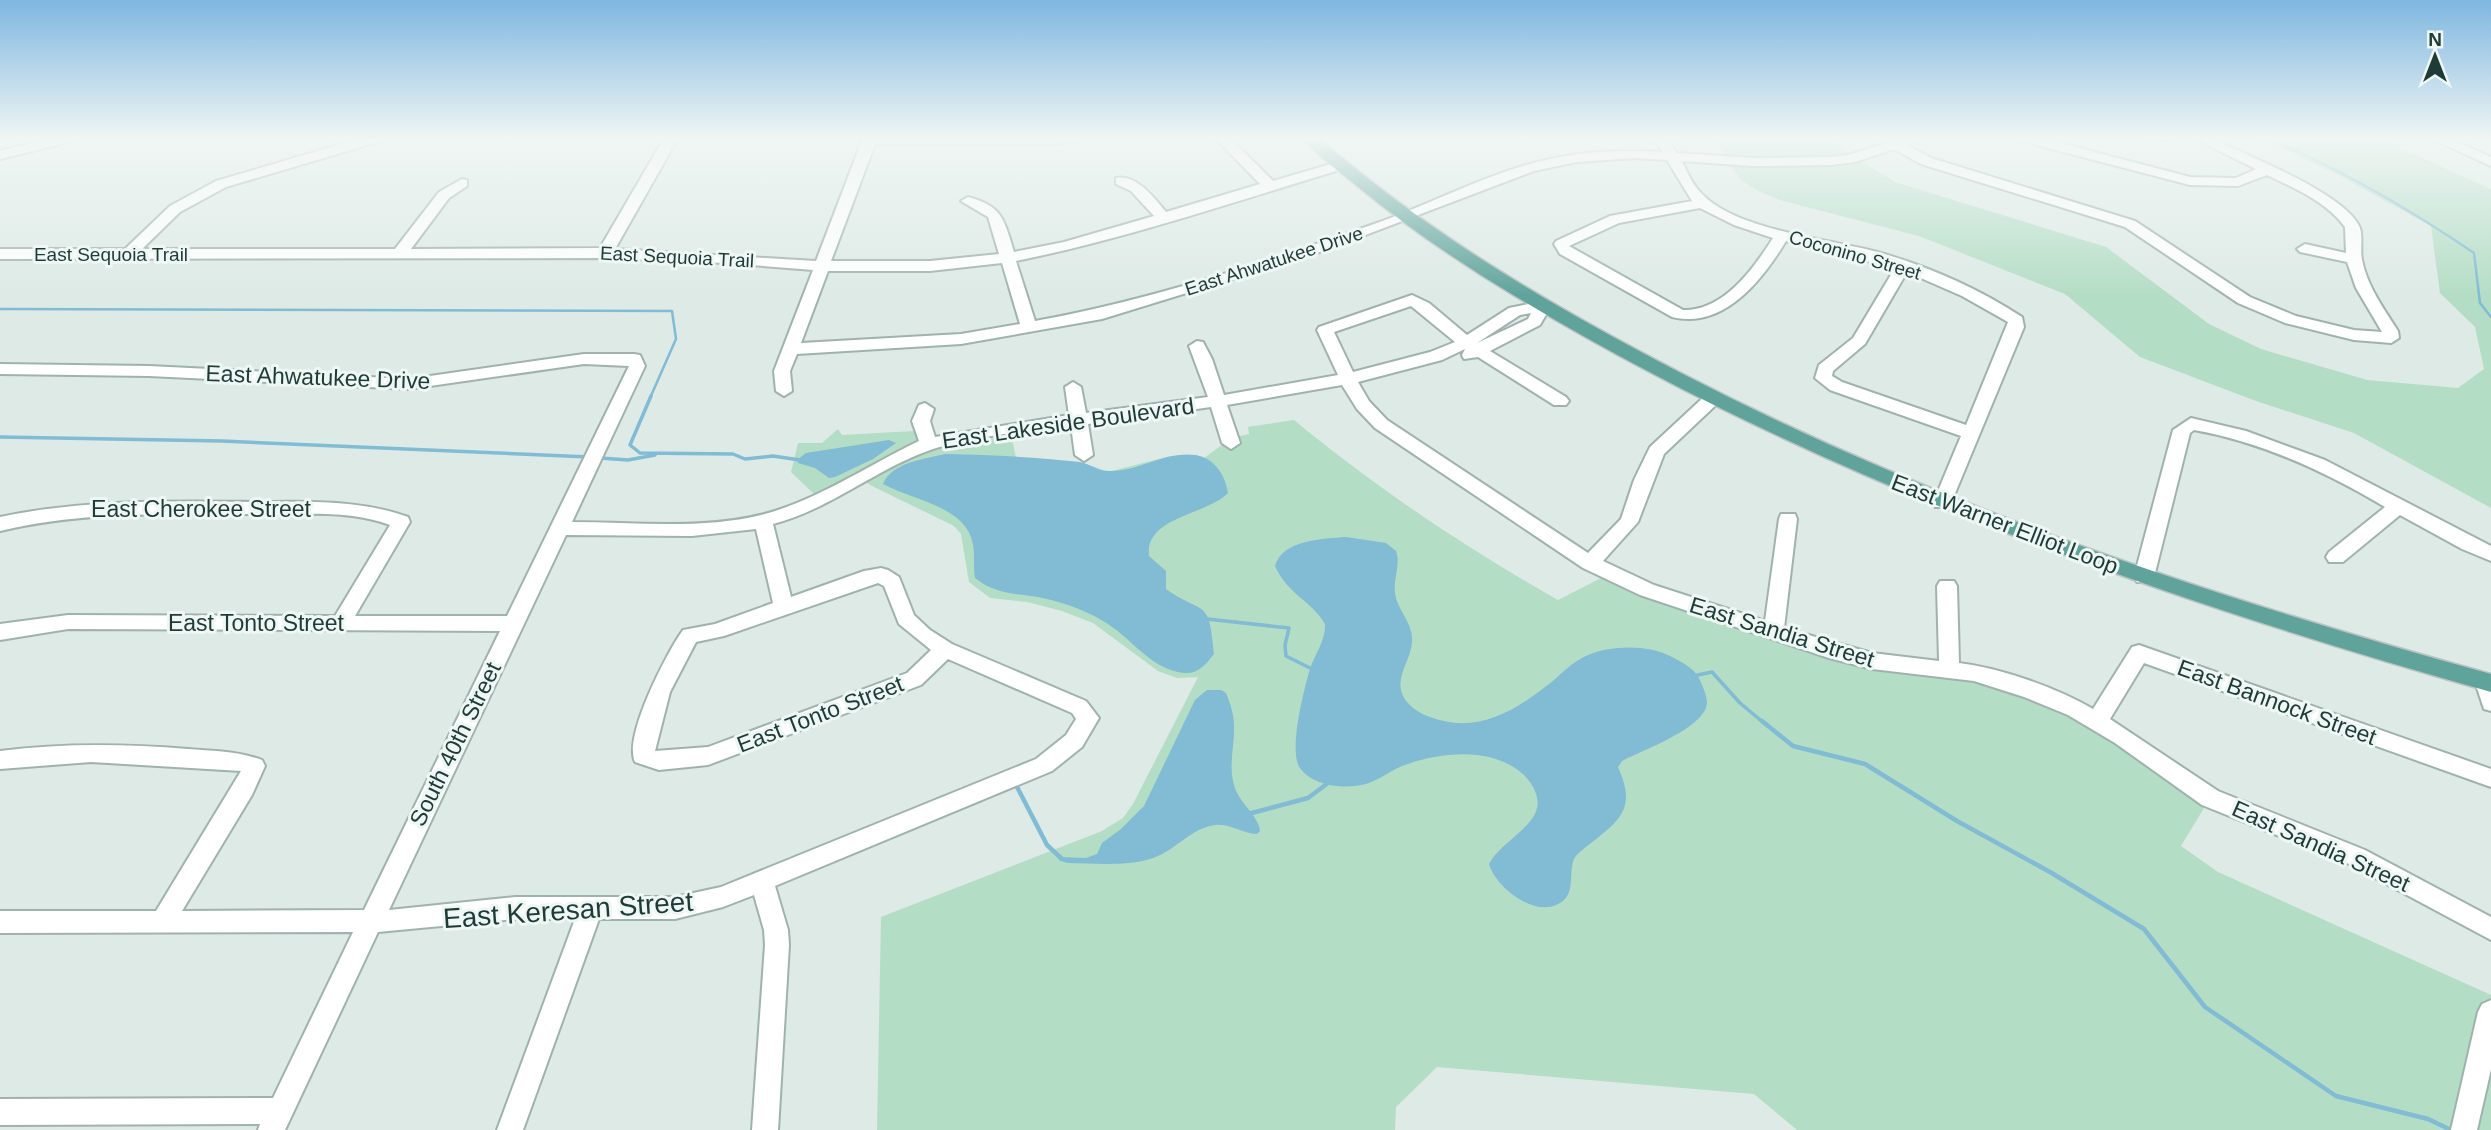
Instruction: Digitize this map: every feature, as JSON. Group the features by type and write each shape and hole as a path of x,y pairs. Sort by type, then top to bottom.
{"main road":[{"name":"East Warner Elliot Loop","path":"1373,191 1405,217 1543,306 1712,399 1819,450 1942,503 2144,577 2275,622 2489,689"}],"street":[{"path":"129,254 175,209 209,191"},
{"path":"399,254 444,195 450,191"},
{"path":"605,253 641,191"},
{"path":"784,391 782,371 849,191"},
{"path":"1139,191 1165,219"},
{"name":"East Sequoia Trail","path":"0,254 605,253 725,258 821,266 921,266 1007,258 1067,246 1259,191"},
{"name":"East Ahwatukee Drive","path":"790,349 939,341 1102,314 1168,296 1477,191"},
{"name":"Coconino Street","path":"1692,191 1702,203 1729,218 1904,265 2016,320"},
{"path":"2024,191 2130,223 2244,300 2291,320 2354,335 2391,338 2390,331 2368,298 2354,259 2353,229 2346,217 2307,191"},
{"path":"968,201 988,209 995,216 1029,327"},
{"path":"1702,203 1615,219 1561,244 1564,251 1678,314 1688,316 1740,294 1751,283 1783,234"},
{"path":"2305,249 2354,259"},
{"path":"1904,265 1864,334 1848,353 1825,369 1823,378 1836,386 1971,433"},
{"path":"1325,330 1412,300 1472,347 1560,401"},
{"name":"East Lakeside Boulevard","path":"559,528 692,528 749,524 799,509 924,446 1011,428 1414,376 1472,347 1534,322 1543,306"},
{"path":"1942,503 2016,327 2016,320"},
{"name":"East Sandia Street","path":"1325,330 1350,384 1363,405 1381,424 1590,563 1647,590 1872,661 1949,669 2002,680 2076,709 2210,798 2357,857 2491,929"},
{"path":"1196,346 1204,359 1231,443"},
{"name":"East Ahwatukee Drive","path":"0,369 149,371 409,384 584,359 634,359"},
{"name":"South 40th Street","path":"276,1121 637,366 634,359"},
{"path":"1073,387 1084,455"},
{"path":"1590,563 1629,522 1656,451 1712,399"},
{"path":"924,446 920,421 925,409"},
{"path":"2144,577 2182,430 2191,424 2284,450 2320,465 2458,540 2491,554"},
{"name":"East Cherokee Street","path":"0,524 64,511 113,507 317,509 367,514 401,522 340,624"},
{"path":"2336,557 2397,507"},
{"path":"1774,631 1788,519"},
{"path":"764,521 784,607 864,578 881,575 892,582 906,619 923,635 945,649"},
{"path":"1947,586 1949,669"},
{"name":"East Tonto Street","path":"784,607 717,631 690,635 676,653 646,736 643,756 659,761 696,757 740,745 915,679 945,649"},
{"name":"East Tonto Street","path":"0,632 68,622 513,624"},
{"name":"East Keresan Street","path":"0,922 369,922 413,920 516,908 675,908 723,897 1044,765 1074,741 1088,718 1079,707 945,649"},
{"name":"East Bannock Street","path":"2096,722 2139,653 2491,778"},
{"path":"0,760 51,753 113,752 242,762 254,766 244,788 162,923"},
{"path":"762,881 776,930 777,945 765,1130"},
{"path":"510,1130 590,909"},
{"path":"2464,1127 2491,1012"},
{"path":"0,1112 276,1121"}],"green space":[{"path":"1758,191 1923,191 2106,247 2209,324 2261,349 2367,380 2458,388 2484,369 2475,327 2440,293 2431,226 2367,191 2491,191 2491,508 2354,433 2256,401 2140,357 2065,294 1919,236 1783,201"},
{"path":"1294,420 1422,516 1558,600 1611,573 1774,631 2031,691 2210,798 2181,846 2218,872 2491,995 2491,1130 1797,1130 1754,1094 1437,1067 1396,1107 1395,1130 877,1130 881,917 1102,831 1123,818 1133,804 1198,677 1177,678 1158,671 1093,623 1062,611 1027,602 990,598 969,582 961,534 954,526 870,485 856,472 815,495 791,472 798,443 822,443 838,429 842,435 914,431 929,452 978,439 1011,434 1016,458 1083,463 1108,472 1170,456 1196,455 1204,458 1222,445 1237,443 1236,437 1249,434 1248,427"}],"water":[{"path":"889,440 896,443 873,459 835,477 829,478 815,468 798,463 797,460 806,453"},
{"path":"945,454 1080,462 1107,471 1132,468 1174,456 1195,455 1208,460 1222,474 1228,493 1206,507 1166,525 1156,533 1150,543 1149,556 1166,571 1166,589 1197,606 1207,615 1214,654 1202,668 1194,672 1172,671 1151,659 1113,627 1090,614 1054,601 1009,593 983,584 975,578 973,545 969,532 960,521 937,506 883,484 887,477 901,466"},
{"path":"1346,537 1386,543 1396,551 1398,562 1395,593 1412,635 1411,650 1400,687 1407,702 1429,717 1471,723 1498,716 1534,695 1577,661 1614,648 1650,649 1660,652 1686,665 1699,678 1707,700 1704,712 1685,729 1622,761 1618,767 1626,792 1623,811 1611,827 1575,857 1568,895 1555,905 1544,907 1521,900 1500,883 1489,864 1529,822 1537,808 1536,794 1532,786 1524,775 1511,766 1497,759 1465,754 1433,757 1398,768 1369,783 1351,786 1322,783 1300,768 1296,749 1298,720 1307,678 1322,641 1325,624 1286,584 1275,566 1279,557 1295,545"},
{"path":"1207,690 1221,690 1226,693 1234,721 1234,785 1260,831 1257,834 1226,826 1206,827 1153,858 1133,863 1067,863 1059,860 1059,857 1086,858 1097,854 1102,843 1144,806 1195,700"}],"waterway":[{"path":"2374,191 2474,253 2480,303 2491,317"},
{"path":"0,309 672,311 676,339 650,398"},
{"path":"651,396 630,445 640,453 733,454 745,459 773,456 800,460"},
{"path":"0,437 222,441 589,457"},
{"path":"600,458 628,460 655,455"},
{"path":"1207,619 1289,628 1285,645 1286,656 1312,669"},
{"path":"1693,676 1712,672 1740,703 1764,723"},
{"path":"1762,721 1793,746 1865,764 1957,821 2050,872 2144,929 2205,1007 2336,1096 2428,1119 2451,1130"},
{"path":"1015,783 1047,845 1062,859"},
{"path":"1248,814 1308,798 1328,783"}]}
